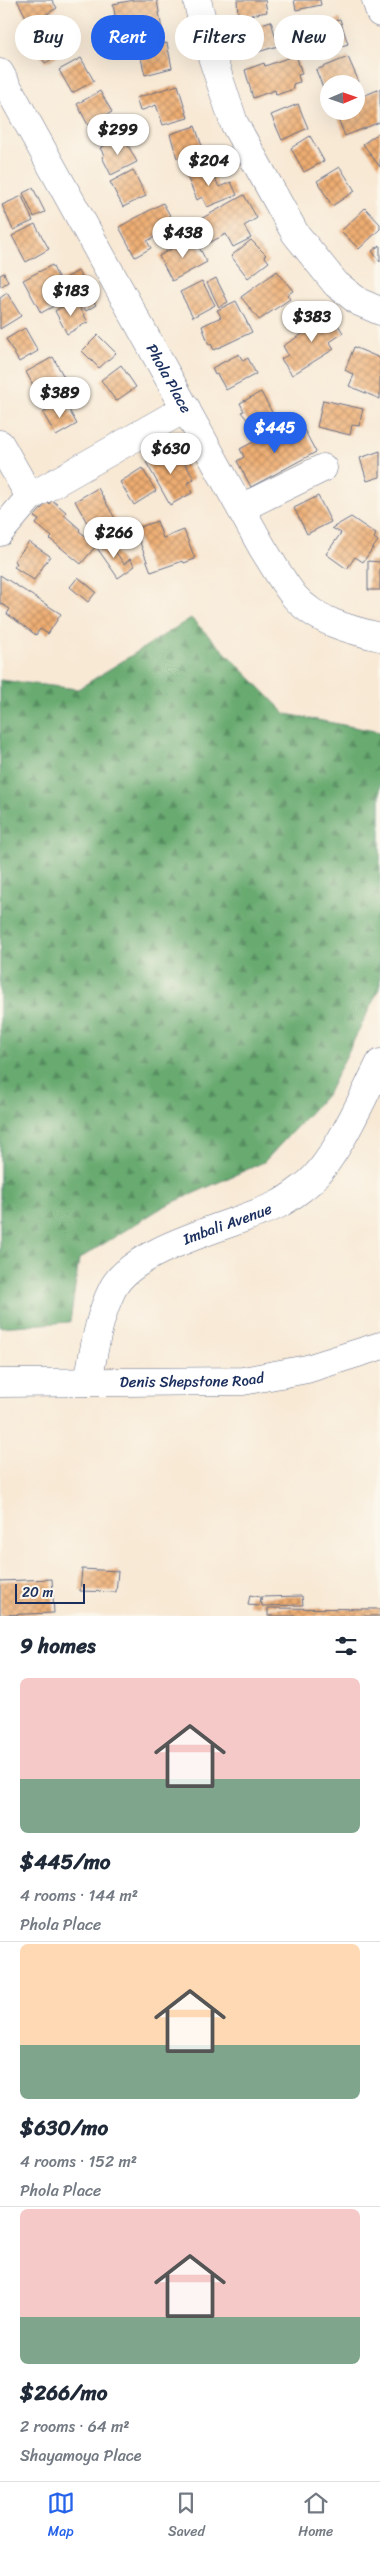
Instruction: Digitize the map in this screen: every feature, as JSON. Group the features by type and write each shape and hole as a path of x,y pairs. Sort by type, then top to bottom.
{"street":[{"path":"197,0 210,52 234,123 296,232 336,284 359,302 380,311"},
{"path":"376,0 380,12"},
{"name":"Phola Place","path":"0,73 262,547 294,597 316,613 347,630 380,637"},
{"path":"0,532 30,497 186,408"},
{"path":"0,444 30,497"},
{"path":"241,508 323,468"},
{"name":"Imbali Avenue","path":"88,1382 97,1337 112,1290 123,1273 146,1257 278,1204 307,1185 322,1168 339,1142 380,1063"},
{"name":"Denis Shepstone Road","path":"0,1383 243,1381 307,1369 380,1346"}],"green space":[{"path":"191,618 286,714 380,732 380,987 328,1093 264,1162 163,1207 79,1259 70,1322 0,1327 0,680 78,689"}],"building":[{"path":"17,0 52,0 57,8 45,15 25,15"},
{"path":"134,0 157,0 160,15 115,15 113,4"},
{"path":"237,0 265,0 267,12 238,15"},
{"path":"294,0 320,0 321,5 296,10"},
{"path":"271,21 274,32 274,47 264,50 264,23"},
{"path":"344,32 348,44 344,45"},
{"path":"167,43 172,68 145,75 141,60 165,60 165,44"},
{"path":"348,57 356,75 320,75 320,80 316,70"},
{"path":"81,58 94,81 72,93 59,70 77,60 81,60"},
{"path":"282,60 298,60 302,74 298,75 300,82 293,84 294,89 276,95 275,90 253,98 245,70 264,63 265,66"},
{"path":"178,85 188,118 163,125 156,105 140,111 136,98"},
{"path":"380,89 380,122 345,136 339,120 365,120 365,95"},
{"path":"100,91 112,112 88,125 77,104"},
{"path":"298,104 308,128 282,140 271,115"},
{"path":"195,126 203,149 177,158 170,134"},
{"path":"380,132 380,167 363,144"},
{"path":"123,136 137,162 111,175 102,157 104,155 100,148"},
{"path":"310,136 324,161 304,172 291,148"},
{"path":"209,164 219,187 231,182 237,195 207,207 202,197 197,200 186,174"},
{"path":"340,167 355,191 332,206 317,181"},
{"path":"133,170 146,196 123,207 110,182"},
{"path":"33,188 45,212 34,217 23,193"},
{"path":"244,195 257,218 244,226 251,238 233,247 226,234 209,243 197,221"},
{"path":"22,196 33,221 13,230 2,205"},
{"path":"163,203 176,226 147,241 151,248 135,257 119,227"},
{"path":"365,208 380,224 380,229 359,249 341,231"},
{"path":"35,224 49,249 26,262 12,236"},
{"path":"193,236 207,262 172,281 159,256"},
{"path":"251,240 266,255 264,256 269,262 248,278 231,256"},
{"path":"380,245 380,262 372,251"},
{"path":"52,265 60,281 78,271 87,288 41,313 23,280"},
{"path":"277,271 293,291 287,295 290,299 259,320 241,297"},
{"path":"4,273 8,282 0,287 0,275"},
{"path":"216,278 228,302 219,307 207,283"},
{"path":"202,281 215,305 193,317 180,292"},
{"path":"7,293 21,316 0,329 0,298"},
{"path":"90,295 96,305 86,311 80,301"},
{"path":"75,299 88,322 67,334 55,311"},
{"path":"236,301 252,332 214,350 211,344 209,345 202,326 221,317 217,310"},
{"path":"329,310 343,333 330,342 334,349 292,375 281,359 288,355 283,346 315,326 312,320"},
{"path":"25,328 38,351 19,362 6,339"},
{"path":"98,335 116,353 99,368 82,351"},
{"path":"354,347 380,358 380,399 349,386 354,375 345,370"},
{"path":"239,354 243,361 248,358 256,374 226,390 212,368"},
{"path":"53,357 65,379 38,394 26,372"},
{"path":"121,365 136,387 116,401 101,380"},
{"path":"261,392 274,416 254,428 241,412 244,411 240,403"},
{"path":"323,400 363,409 359,426 352,425 350,435 317,427"},
{"path":"64,401 77,424 56,436 43,413"},
{"path":"300,422 316,452 251,487 237,461 244,457 240,449 268,434 270,438"},
{"path":"175,446 194,479 187,483 192,493 170,505 146,462"},
{"path":"380,451 380,477 367,481 360,458"},
{"path":"142,468 156,491 134,505 120,482"},
{"path":"98,488 118,524 104,532 100,525 91,530 75,501"},
{"path":"318,496 331,522 307,534 294,508"},
{"path":"52,500 66,512 64,515 80,529 79,531 88,538 86,540 95,547 81,564 50,539 52,537 36,524 39,520 34,517 47,502 49,504"},
{"path":"351,517 376,534 374,538 378,541 363,562 355,557 347,569 326,554 341,533 332,528"},
{"path":"157,521 163,538 184,530 195,559 151,572 135,529"},
{"path":"106,538 124,564 130,559 135,566 118,578 95,545"},
{"path":"29,542 50,556 34,580 14,567 17,563 14,561"},
{"path":"368,561 380,562 380,590 368,590"},
{"path":"0,575 61,614 48,634 40,629 36,635 7,614 10,609 0,603"},
{"path":"78,577 96,592 88,602 70,587"},
{"path":"82,1569 118,1571 116,1592 80,1591"},
{"path":"52,1579 54,1613 0,1615 0,1581"},
{"path":"250,1595 260,1597 259,1606 248,1605"},
{"path":"302,1596 303,1605 262,1606 261,1597"},
{"path":"268,1608 380,1609 380,1616 268,1616"}]}
